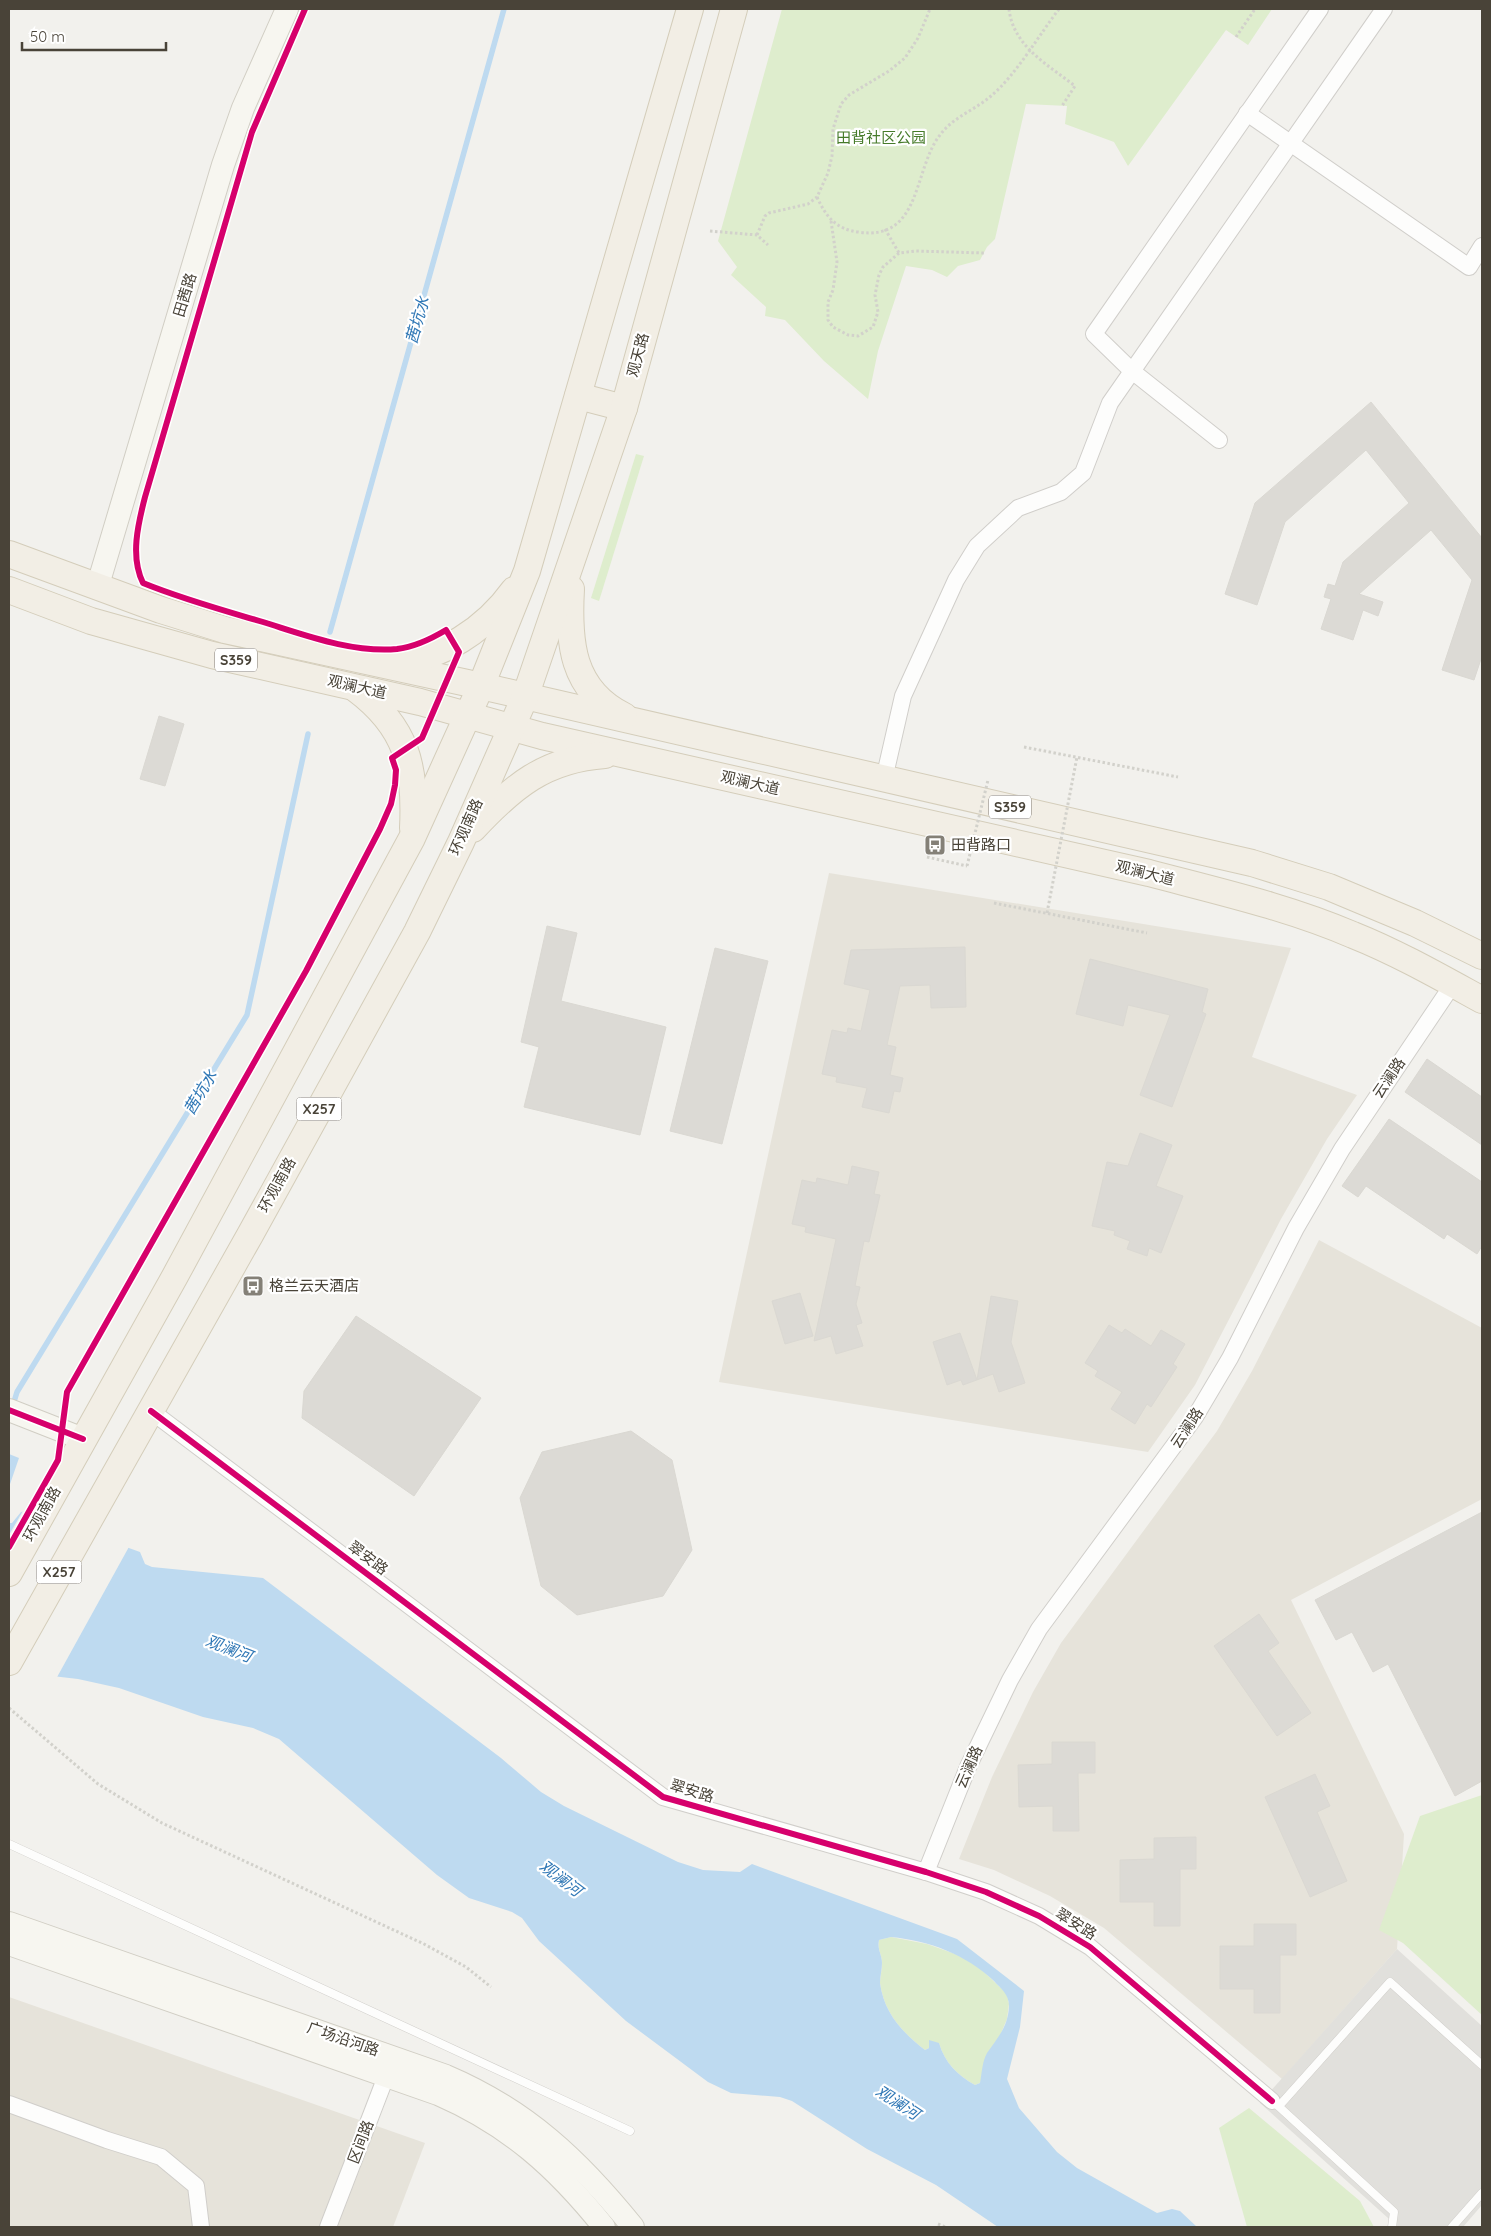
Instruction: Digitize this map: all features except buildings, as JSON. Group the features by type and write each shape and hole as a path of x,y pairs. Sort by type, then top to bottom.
{"main road":[{"path":"481,686 527,571 690,9"},
{"name":"观天路","path":"525,697 624,408 734,9"},
{"path":"578,396 624,408"},
{"path":"576,551 570,606 571,632 578,671 587,687 599,700 616,713 638,723"},
{"name":"观澜大道","path":"9,554 97,588 225,630 481,686 1252,863 1329,887 1415,923 1482,956"},
{"path":"374,663 423,658 454,644 483,623 505,602 527,571"},
{"name":"观澜大道","path":"9,590 91,621 212,655 351,686 511,728 1139,871 1232,895 1292,912 1353,934 1482,1000"},
{"path":"351,686 373,702 399,733 410,772 414,803 412,838"},
{"name":"环观南路","path":"9,1573 174,1278 412,838 481,686"},
{"name":"环观南路","path":"9,1662 417,932 525,697"},
{"path":"460,842 502,798 521,782 556,766 579,759 622,754"}],"street":[{"name":"田茜路","path":"97,588 224,165 243,108 287,9"},
{"path":"1219,440 1132,371 1094,334 1320,9"},
{"path":"884,779 903,696 956,580 977,546 1018,508 1061,492 1083,473 1110,403 1384,9"},
{"path":"1247,113 1469,267 1482,246"},
{"name":"云澜路","path":"926,1872 968,1767 1010,1680 1039,1629 1195,1417 1230,1358 1296,1228 1342,1148 1452,984"},
{"name":"翠安路","path":"151,1411 663,1797 926,1872 986,1892 1039,1916 1090,1947 1276,2104"},
{"path":"16,1413 84,1439"},
{"name":"广场沿河路","path":"9,1923 390,2066 438,2094 490,2120 550,2166 604,2227"},
{"name":"广场沿河路","path":"9,1944 390,2066 478,2090 533,2124 582,2168 633,2227"},
{"name":"区间路","path":"328,2227 390,2066"},
{"path":"9,2104 107,2140 161,2157 196,2186 202,2227"}],"lane":[{"path":"9,1844 630,2131"},
{"path":"1392,2227 1394,2212 1276,2104 1390,1982 1482,2065"},
{"path":"1452,2227 1482,2193"}],"path":[{"path":"757,235 765,216 769,213 808,204 817,197 828,173 832,156 833,129 841,104 848,95 889,71 905,58 918,38 930,9"},
{"path":"1009,9 1014,28 1028,50 1075,86 1062,106"},
{"path":"831,221 842,228 860,232 885,229 904,217 912,206 918,192 929,150 940,134 960,117 991,96 1059,9"},
{"path":"1236,37 1255,9"},
{"path":"817,197 831,221 836,248 836,277 826,311 828,320 839,332 858,336 872,327 878,312 875,295 879,275 883,267 899,254 916,251 984,254"},
{"path":"885,229 899,254"},
{"path":"710,231 757,235 768,245"},
{"path":"1024,747 1178,777"},
{"path":"1047,913 1077,757"},
{"path":"926,857 967,866 988,780"},
{"path":"994,903 1147,933"},
{"path":"9,1708 98,1784 132,1807 192,1837 424,1944 466,1967 491,1988"},
{"path":"938,2224 945,2227"}],"shaded area":[{"path":"829,873 1291,948 1252,1057 1357,1095 1327,1139 1281,1219 1195,1385 1148,1452 719,1382"},
{"path":"1319,1240 1482,1328 1482,1499 1291,1600 1404,1834 1397,1949 1282,2079 1104,1928 1050,1896 994,1870 959,1859 992,1777 1033,1692 1061,1643 1217,1431 1252,1371"},
{"path":"1397,1949 1482,2026 1482,2205 1463,2227 1398,2227 1260,2103"},
{"path":"9,1997 425,2143 393,2227 9,2227"}],"green space":[{"name":"田背社区公园","path":"782,9 1272,9 1248,45 1226,30 1128,166 1114,142 1065,124 1067,106 1026,104 995,239 987,247 980,260 958,266 947,277 932,270 906,266 878,351 868,399 824,361 785,320 765,316 766,307 731,275 737,267 718,241"},
{"path":"636,454 644,456 599,601 591,598"},
{"path":"1482,1795 1482,2015 1403,1943 1379,1930 1420,1816"},
{"path":"891,1937 927,1944 961,1956 981,1969 1007,1994 1009,2004 1007,2019 980,2083 975,2085 957,2073 945,2057 939,2043 925,2050 902,2029 890,2013 885,2004 880,1983 882,1963 879,1940"},
{"path":"1249,2108 1360,2201 1374,2227 1247,2227 1219,2128"}],"water":[{"path":"9,1454 19,1458 9,1487"},
{"name":"观澜河","path":"26,1511 140,1552 145,1564 152,1567 263,1578 501,1758 541,1792 564,1806 678,1862 703,1870 740,1872 752,1864 957,1939 1024,1991 1020,2027 1007,2079 1019,2108 1057,2152 1077,2168 1157,2213 1172,2209 1180,2211 1197,2227 998,2227 936,2185 867,2149 792,2101 780,2097 731,2093 708,2082 626,2021 539,1941 522,1918 512,1912 469,1898 437,1875 279,1739 253,1728 203,1717 119,1688 78,1679 9,1671 9,1523 12,1523 21,1512","holes":["891,1937 946,1950 959,1956 994,1981 1006,1995 1009,2002 1007,2020 985,2056 980,2083 975,2085 957,2073 948,2062 939,2043 929,2040 929,2048 925,2050 895,2021 885,2004 880,1983 882,1963 879,1940"]}],"pier":[{"path":"24,1509 130,1545 56,1679 9,1674 9,1535"}],"waterway":[{"name":"茜坑水","path":"330,632 504,9"},
{"name":"茜坑水","path":"13,1405 17,1392 247,1015 308,734"}],"cycle path":[{"path":"9,1547 58,1460 67,1392 306,971 380,829 391,804 396,770 392,758 422,738 459,652 446,630 422,642 397,649 380,650 329,642 172,594 143,583 139,573 136,540 145,497 252,132 305,9"},
{"path":"9,1410 83,1439"},
{"path":"151,1411 663,1797 926,1872 986,1892 1039,1916 1090,1947 1272,2101"}],"place":[{"name":"田背路口","path":"935,845"},
{"name":"格兰云天酒店","path":"253,1286"}]}
